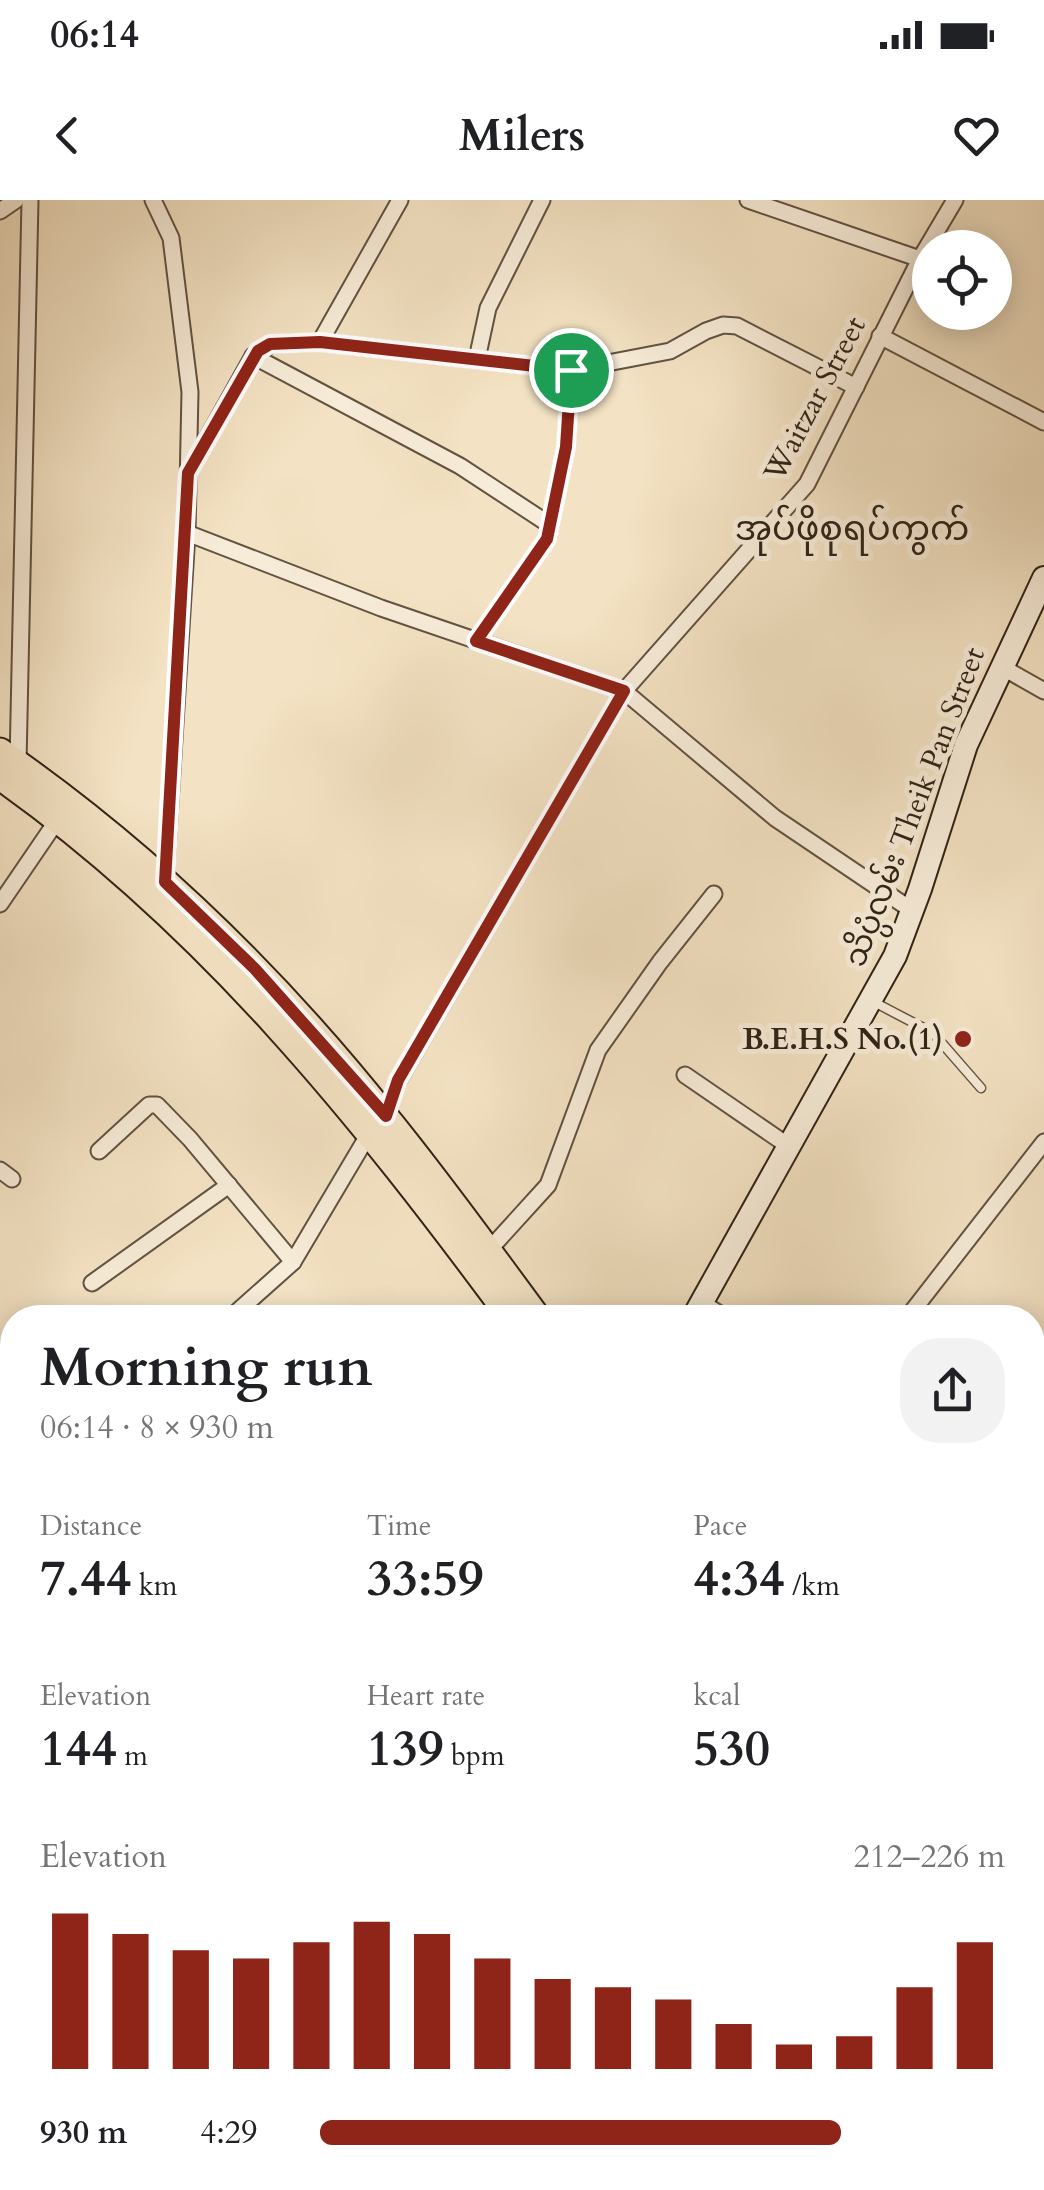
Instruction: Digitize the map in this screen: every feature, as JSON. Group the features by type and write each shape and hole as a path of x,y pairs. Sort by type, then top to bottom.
{"main road":[{"path":"6,764 58,819 149,896 378,1124 501,1305"},
{"path":"6,764 73,803 165,882 255,969 528,1305"}],"street":[{"path":"0,211 16,200"},
{"path":"6,764 30,200"},
{"path":"320,342 400,200"},
{"path":"476,359 488,308 542,200"},
{"path":"748,200 912,256"},
{"name":"Waitzar Street","path":"937,230 955,200"},
{"path":"154,201 172,238 190,392 186,534 165,882"},
{"name":"Waitzar Street","path":"245,1305 293,1262 378,1124 398,1080 624,691 807,484 912,274"},
{"path":"188,473 254,356 270,344 320,342 571,370 670,350 723,325 737,326 856,387"},
{"path":"880,336 1044,422"},
{"path":"254,356 460,466 550,524"},
{"path":"476,641 547,539 566,447 571,370"},
{"path":"186,534 624,691 774,818 913,911"},
{"name":"သိပ္ပံလမ်း Theik Pan Street","path":"700,1305 895,956 966,745 1044,578"},
{"path":"1000,666 1044,691"},
{"path":"0,904 58,819"},
{"path":"488,1251 548,1185 598,1050 714,894"},
{"path":"684,1074 787,1146"},
{"path":"99,1151 153,1104 190,1139 293,1262"},
{"path":"917,1305 1044,1142"},
{"path":"92,1283 229,1185"}],"lane":[{"path":"870,1000 934,1033 981,1088"}],"place":[{"name":"B.E.H.S No.(1)","path":"963,1039"}],"district":[{"name":"အုပ်ဖိုစုရပ်ကွက်","path":"852,529"}],"route":[{"path":"320,342 571,370 566,447 547,539 476,641 624,691 398,1080 386,1116 255,969 165,882 188,473 254,356 270,344 320,342"}]}
